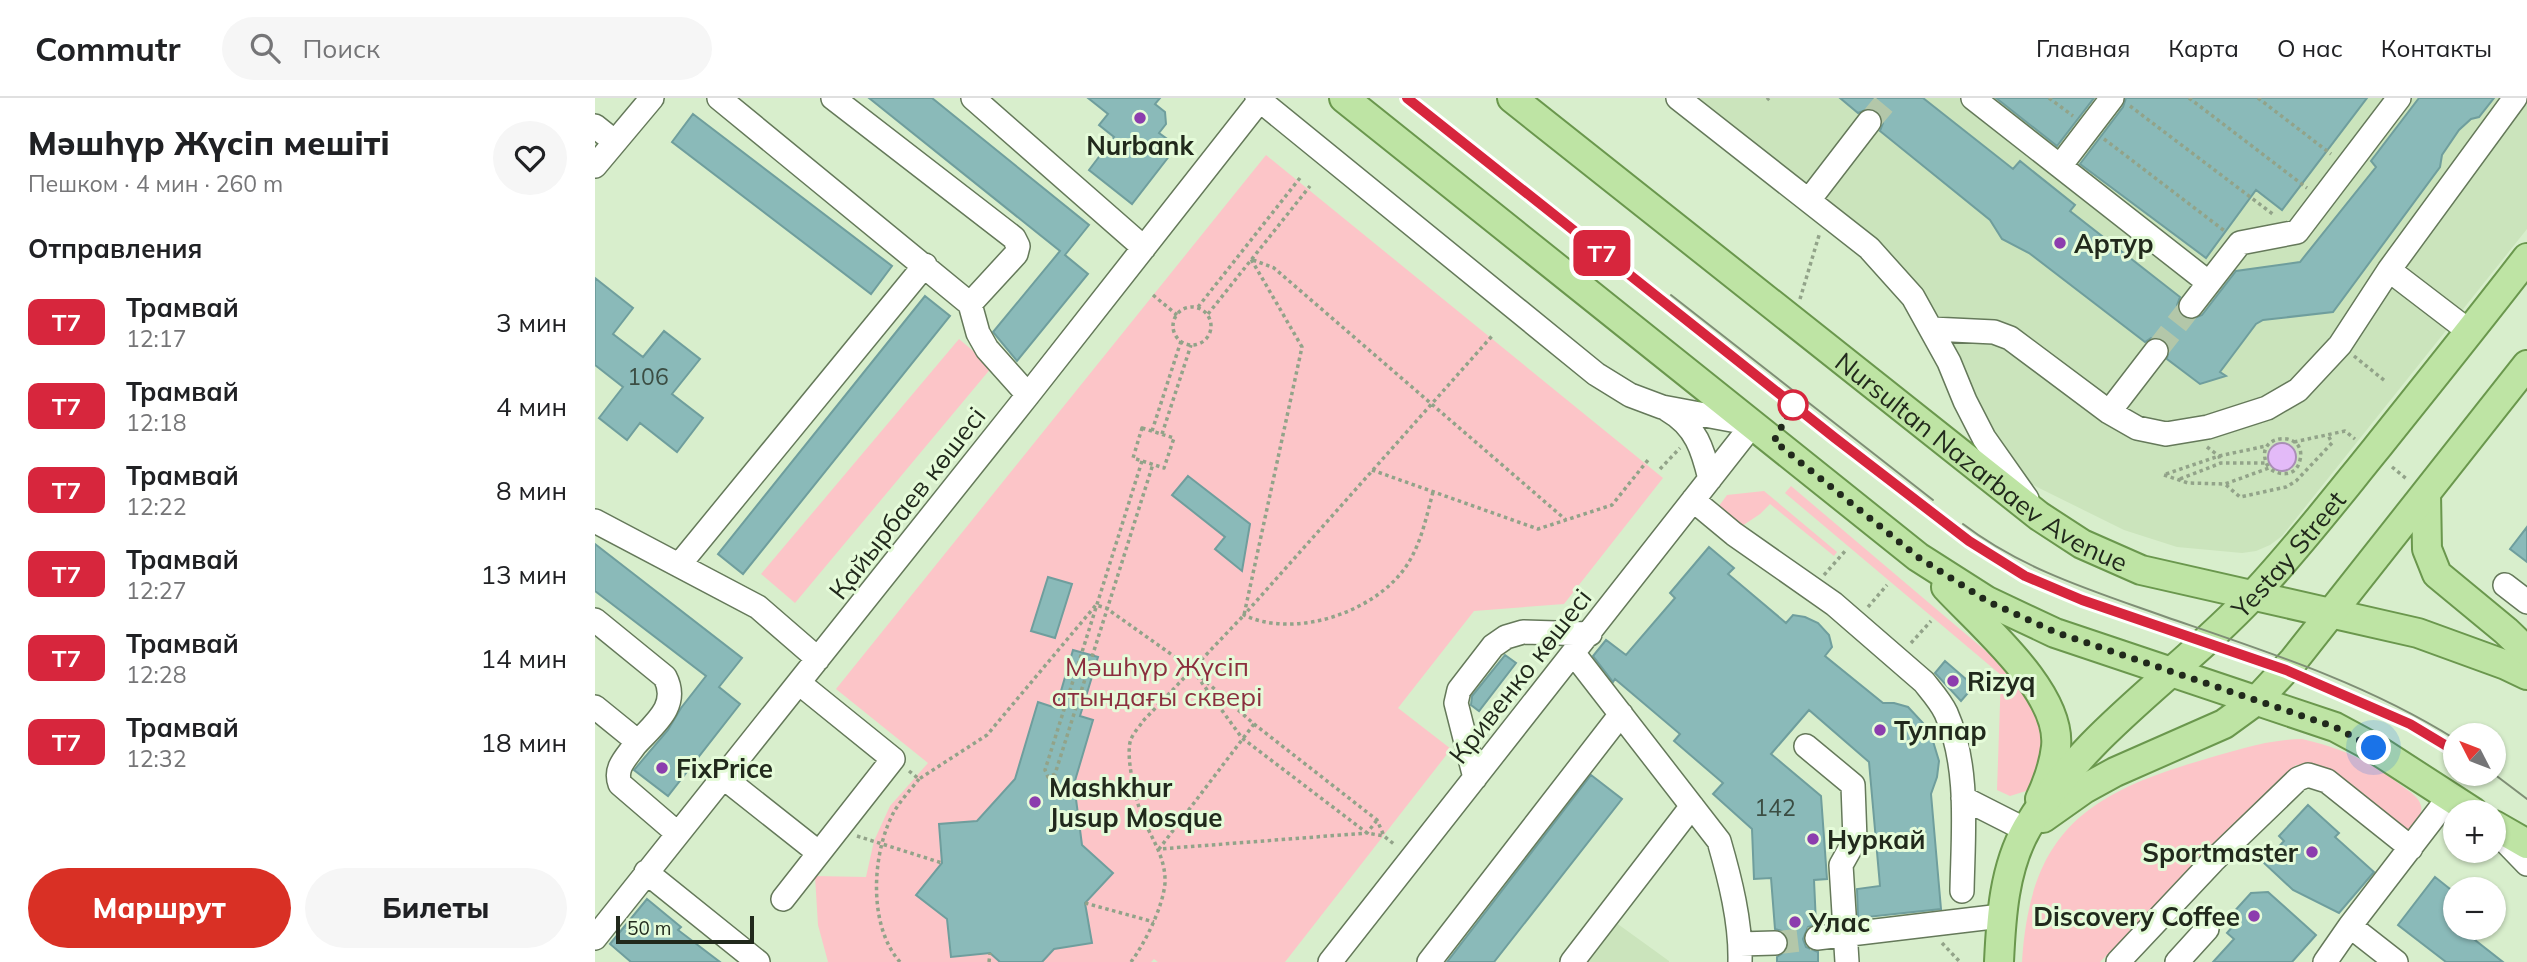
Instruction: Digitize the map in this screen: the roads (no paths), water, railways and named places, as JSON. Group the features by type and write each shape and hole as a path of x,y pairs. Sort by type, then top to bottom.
{"main road":[{"path":"1344,98 1918,557 1987,601 2055,632 2335,727 2374,748 2456,800"},
{"name":"Nursultan Nazarbaev Avenue","path":"1512,98 2039,516 2082,544 2141,570 2418,633 2506,665 2527,676"},
{"name":"Yestay Street","path":"1999,962 2001,916 2012,867 2027,830 2054,791 2094,744 2254,594 2316,523 2527,258"},
{"path":"2027,830 2084,789 2115,772 2224,724 2257,700 2286,670 2332,612 2420,489 2527,365"},
{"path":"2420,489 2427,548 2437,574 2527,651"},
{"path":"1918,557 2032,678 2046,702 2054,725 2056,747 2044,790 2027,830"},
{"path":"2506,833 2527,844"}],"street":[{"path":"595,166 652,98"},
{"path":"719,98 970,304 978,333 987,349 1028,395"},
{"path":"833,98 1014,237 1018,246 1016,254 970,304"},
{"path":"973,98 1144,248"},
{"path":"1678,98 1869,247 1913,297 1932,329 1984,438 2039,516"},
{"path":"1973,98 2209,283"},
{"path":"2060,166 2112,98"},
{"path":"2191,306 2240,243 2297,232 2399,98"},
{"path":"1932,329 1994,332 2010,338 2109,412 2137,429 2167,433 2208,427 2267,408 2298,390 2340,345 2389,270 2515,98"},
{"path":"1259,99 1597,374 1630,395 1677,415 1694,432 1702,447 1710,479"},
{"name":"Қайырбаев көшесі","path":"595,938 1028,395 1259,99"},
{"path":"1817,207 1870,122"},
{"path":"595,126 615,142"},
{"path":"679,565 925,265"},
{"path":"2389,270 2470,332"},
{"path":"2109,412 2156,351"},
{"path":"1662,407 1753,424"},
{"name":"Кривенко көшесі","path":"1330,962 1753,424"},
{"path":"1693,500 1734,534 1812,589 1898,659 1924,682 1945,712 1957,752 1963,798 1962,891"},
{"path":"595,521 758,607 818,659"},
{"path":"2505,585 2527,602"},
{"path":"595,620 665,677 671,687 671,699 667,708 619,766 617,775 620,784 677,833"},
{"path":"1475,779 1456,703 1459,690 1493,646 1506,637 1523,632 1590,634"},
{"path":"1574,654 1719,841 1727,868 1740,953 1775,943"},
{"path":"783,899 893,760 799,683"},
{"path":"595,707 632,737 635,745"},
{"path":"1429,962 1621,714"},
{"path":"1807,746 1853,785 1855,840 1841,865 1847,962"},
{"path":"2118,962 2213,861 2298,779 2308,775 2327,781 2411,848"},
{"path":"723,777 819,853"},
{"path":"2325,962 2450,796"},
{"path":"1963,798 2027,830"},
{"path":"1572,962 1692,806"},
{"path":"2506,840 2527,864"},
{"path":"646,872 758,962"},
{"path":"1817,938 2001,916"},
{"path":"2350,926 2396,962"},
{"path":"2177,962 2207,929"}],"tunnel":[{"path":"1869,122 1889,98"},
{"path":"2156,351 2191,306"},
{"path":"1775,943 1817,938"}],"tram line":[{"path":"1407,98 1835,438 1970,541 2025,576 2082,600 2286,670 2410,724 2443,744"},
{"name":"T7","path":"1407,98 1835,438 1969,541 2025,576 2082,600 2286,670 2410,724 2443,744"},
{"path":"1671,295 1933,500"},
{"path":"1963,524 2035,567 2314,670 2386,701 2443,732"},
{"path":"2506,783 2527,799"}],"place":[{"name":"Nurbank","path":"1140,118"},
{"name":"Артур","path":"2060,243"},
{"name":"Rizyq","path":"1953,681"},
{"name":"Тулпар","path":"1880,730"},
{"name":"FixPrice","path":"662,768"},
{"name":"Mashkhur Jusup Mosque","path":"1035,802"},
{"name":"Нуркай","path":"1813,839"},
{"name":"Sportmaster","path":"2312,852"},
{"name":"Discovery Coffee","path":"2254,916"},
{"name":"Улас","path":"1795,922"}],"park label":[{"name":"Мәшһүр Жүсіп атындағы сквері","path":"1157,681"}]}
